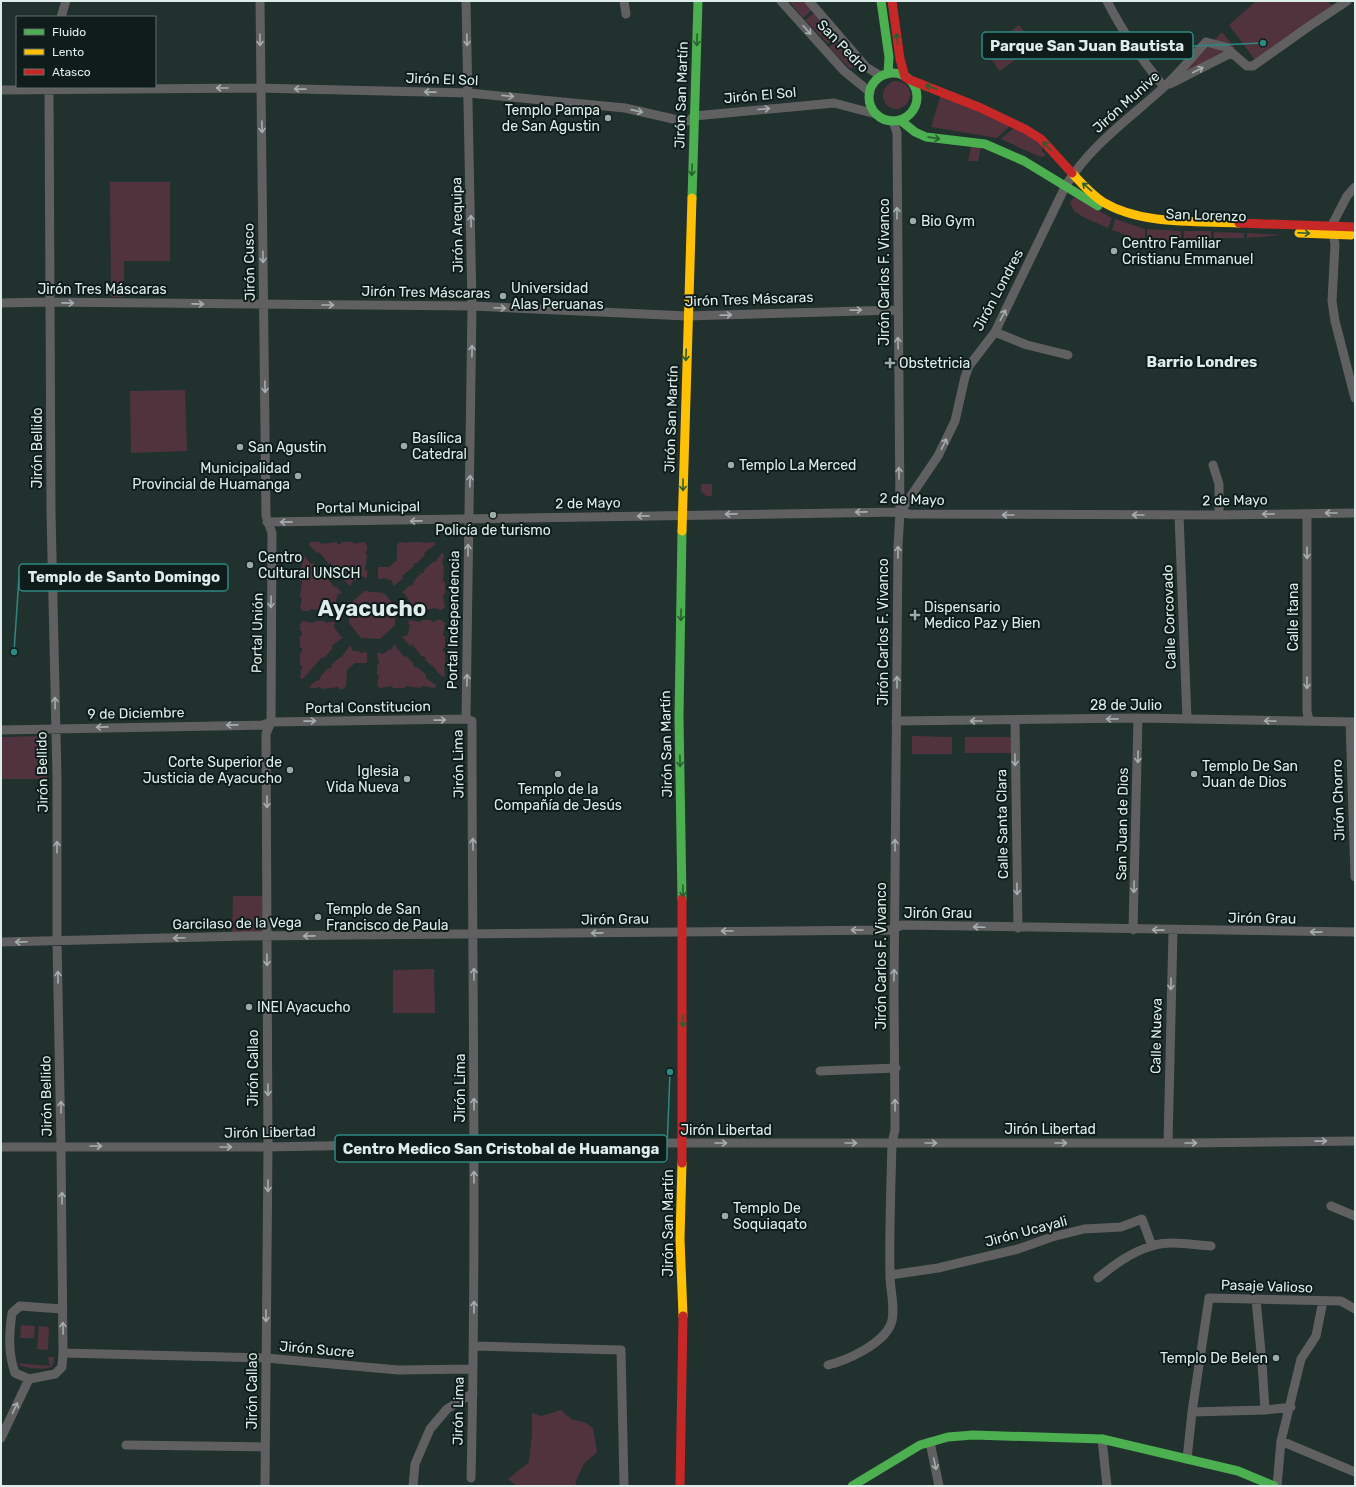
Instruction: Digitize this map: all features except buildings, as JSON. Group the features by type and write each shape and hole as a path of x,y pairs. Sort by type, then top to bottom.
{"street":[{"path":"61,16 66,1"},
{"name":"Jirón Cusco","path":"260,1 267,522"},
{"name":"Jirón Arequipa","path":"466,1 472,306 469,520"},
{"path":"624,1 626,14"},
{"name":"Jirón San Martín","path":"680,1486 683,1312 680,1239 683,932 679,717 687,316 698,1"},
{"name":"San Pedro","path":"781,1 844,71 870,92"},
{"name":"San Pedro","path":"809,1 866,67 885,75"},
{"path":"881,1 889,52 885,75"},
{"path":"892,1 900,59 907,78 915,90 916,102 911,113 897,121 881,118 871,108 869,100 872,86 885,75 899,74 907,78"},
{"path":"1108,1 1119,25 1143,61 1164,87 1231,53"},
{"name":"Jirón Munive","path":"1066,185 1105,138 1164,87 1206,42 1225,47 1247,66 1257,64 1341,2"},
{"name":"San Lorenzo","path":"907,78 981,108 1025,129 1041,139 1073,175 1103,202 1123,211 1151,219 1355,227"},
{"name":"Jirón El Sol","path":"1,90 48,88 261,88 469,93 625,108 682,121 688,120 694,116 834,102 876,114"},
{"name":"Jirón Bellido","path":"29,1379 55,1374 62,1367 63,1353 62,1146 57,941 51,512 48,88"},
{"name":"San Lorenzo","path":"897,121 926,137 985,144 1024,161 1115,216 1146,226 1355,235"},
{"name":"Jirón Carlos F. Vivanco","path":"892,1143 895,1130 896,1068 896,721 898,546 900,512 897,121"},
{"name":"Jirón Londres","path":"900,512 938,456 955,421 969,366 995,332 1066,185"},
{"path":"1355,187 1351,198 1332,225 1332,234 1335,245 1332,301 1335,320 1347,360 1355,398"},
{"name":"Jirón Tres Máscaras","path":"1,304 50,302 472,306 687,316 898,310"},
{"path":"995,332 1027,345 1068,355"},
{"path":"1213,465 1219,484 1219,515"},
{"name":"2 de Mayo","path":"469,520 900,512 917,514 1179,515 1355,513"},
{"name":"Calle Itana","path":"1307,514 1307,711 1309,721"},
{"name":"Calle Corcovado","path":"1179,515 1187,719"},
{"name":"Portal Municipal","path":"267,522 469,520"},
{"name":"Portal Independencia","path":"469,520 469,720"},
{"name":"Portal Unión","path":"267,522 272,533 271,722"},
{"name":"28 de Julio","path":"896,721 1138,718 1352,722"},
{"name":"San Juan de Dios","path":"1133,930 1138,718"},
{"name":"Portal Constitucion","path":"271,722 469,720"},
{"name":"Jirón Lima","path":"469,720 474,934 474,1346 471,1478"},
{"name":"Calle Santa Clara","path":"1015,720 1018,928"},
{"name":"9 de Diciembre","path":"1,730 262,725 271,722"},
{"name":"Jirón Callao","path":"265,1486 268,1147 266,734 271,722"},
{"name":"Jirón Chorro","path":"1352,722 1355,877"},
{"name":"Jirón Grau","path":"474,934 890,930 902,925 1173,931 1355,932"},
{"name":"Calle Nueva","path":"1168,1142 1173,931"},
{"name":"Garcilaso de la Vega","path":"1,942 267,936 474,934"},
{"path":"820,1071 896,1068"},
{"name":"Jirón Libertad","path":"1,1147 268,1147 474,1143 682,1144 1355,1141"},
{"path":"828,1365 854,1356 868,1349 886,1332 891,1324 890,1276 892,1143"},
{"path":"1331,1206 1355,1216"},
{"name":"Jirón Ucayali","path":"890,1276 938,1268 1018,1249 1052,1237 1084,1229 1121,1227 1142,1219 1152,1246"},
{"path":"1098,1278 1118,1262 1152,1246 1165,1244 1211,1246"},
{"name":"Pasaje Valioso","path":"1192,1412 1209,1298 1341,1302 1355,1309"},
{"path":"1256,1299 1265,1410"},
{"path":"1277,1486 1281,1441 1291,1407 1301,1359 1316,1336 1323,1301"},
{"path":"1,1438 29,1379 15,1373 10,1361 5,1337 12,1313 20,1306 62,1310"},
{"path":"474,1346 621,1350 624,1486"},
{"name":"Jirón Sucre","path":"63,1353 266,1358 398,1370 473,1370"},
{"path":"413,1486 414,1464 430,1428 446,1409 473,1393"},
{"path":"1188,1459 1192,1412 1265,1410 1291,1407"},
{"path":"852,1486 920,1445 948,1437 974,1435 1102,1439 1238,1471 1274,1486"},
{"path":"1102,1439 1107,1486"},
{"path":"1281,1441 1355,1472"},
{"path":"930,1442 939,1486"},
{"path":"126,1446 266,1447"}],"shaded area":[{"path":"789,1 803,1 812,10 803,18"},
{"path":"1256,1 1327,1 1333,6 1255,60 1229,25"},
{"path":"814,13 835,37 828,44 805,20"},
{"path":"1019,25 1034,46 1000,71 984,50"},
{"path":"1222,32 1235,48 1188,71 1187,68"},
{"path":"837,40 857,61 856,68 849,68 829,47"},
{"path":"894,81 905,84 911,95 907,104 899,109 888,106 883,98 885,88"},
{"path":"941,94 1012,124 997,138 931,127"},
{"path":"1016,126 1046,145 1041,150 1046,155 1042,157 1038,156 1001,139"},
{"path":"971,147 981,147 978,161 968,161"},
{"path":"110,182 170,182 170,261 124,261 124,297 111,297"},
{"path":"1074,197 1112,218 1108,228 1083,217 1074,211 1070,203"},
{"path":"1115,219 1145,229 1145,242 1112,230"},
{"path":"1147,229 1181,231 1181,239 1147,242"},
{"path":"1184,231 1211,231 1211,238 1184,239"},
{"path":"1214,232 1244,233 1244,238 1214,238"},
{"path":"1247,233 1283,235 1247,238"},
{"path":"185,390 187,451 131,453 130,391"},
{"path":"701,484 712,484 712,496 706,496 701,491"},
{"path":"310,542 320,542 321,544 337,542 337,544 341,544 341,542 353,542 353,544 364,542 367,545 367,551 365,552 367,556 365,570 367,570 367,578 361,576 354,581 353,580 350,586 343,579 343,576 340,576 331,567 333,566 330,563 329,564 319,552 317,553 309,545"},
{"path":"400,542 434,542 436,544 424,553 425,555 417,563 414,563 414,566 402,576 403,578 394,586 391,580 385,578 378,579 378,567 389,567 397,560 397,545"},
{"path":"302,553 311,564 313,563 321,571 320,573 323,575 324,574 334,587 336,586 342,593 337,595 336,603 334,604 336,611 328,611 328,609 324,609 324,611 311,609 310,611 303,611 300,608 302,599 300,597 302,581 300,581 300,569 302,567 300,554"},
{"path":"442,553 444,554 442,564 444,566 443,582 445,582 445,594 443,594 445,607 442,610 434,608 418,608 417,610 409,610 411,604 405,594 402,593 414,583 413,582 421,573 424,573 424,570 435,562"},
{"path":"364,591 384,593 396,607 395,625 380,639 361,638 349,623 350,604"},
{"path":"409,620 421,622 421,620 431,620 432,622 435,622 436,620 442,620 445,623 443,636 445,636 445,648 443,648 443,652 445,652 445,676 443,677 436,671 437,670 425,660 426,658 423,656 422,657 412,644 410,646 402,637 408,635 410,625 408,624"},
{"path":"303,621 314,623 315,621 324,621 326,623 335,621 334,627 341,637 343,637 332,646 332,649 324,658 322,657 303,679 300,678 302,666 300,665 300,653 302,652 302,648 300,648 300,636 302,636 302,631 300,631 300,624"},
{"path":"394,644 404,657 406,656 414,664 413,666 416,668 417,667 426,675 426,678 436,685 435,688 405,686 405,688 393,688 392,686 380,688 377,685 379,676 377,675 377,665 379,664 377,652 383,654 390,649 391,650"},
{"path":"350,645 353,651 359,651 360,653 367,652 367,663 355,663 347,670 346,686 343,689 339,689 338,687 323,689 320,687 311,689 310,686 317,680 318,681 328,668 330,669 332,666 331,665 340,657 341,658"},
{"path":"47,736 47,779 1,779 1,737"},
{"path":"912,736 952,737 952,754 912,754"},
{"path":"965,737 1011,737 1011,753 965,753"},
{"path":"233,896 264,896 264,934 232,934"},
{"path":"434,969 435,1013 393,1013 393,970"},
{"path":"21,1325 35,1326 34,1338 20,1338"},
{"path":"39,1326 49,1327 48,1350 37,1349"},
{"path":"48,1357 54,1357 54,1363 49,1368 40,1369 19,1365 17,1363 50,1366"},
{"path":"561,1410 571,1419 586,1423 593,1428 597,1452 584,1464 575,1483 578,1486 516,1485 508,1479 529,1462 532,1434 532,1413 541,1416"}],"traffic: fast":[{"path":"692,198 698,1"},
{"path":"881,1 889,57 888,74"},
{"path":"893,73 902,75 910,80 915,88 917,97 915,106 910,114 902,119 893,121 884,119 876,114 871,106 869,97 871,88 876,80 884,75 893,73"},
{"path":"900,120 915,132 926,137 985,144 1024,161 1098,206"},
{"path":"682,531 679,717 682,899"},
{"path":"852,1486 920,1445 948,1437 973,1435 1102,1439 1238,1471 1274,1486"}],"traffic: slow":[{"path":"1072,173 1083,185 1103,202 1134,215 1187,222 1239,223"},
{"path":"682,531 692,198"},
{"path":"1299,233 1351,235"},
{"path":"682,1163 680,1239 683,1316"}],"traffic: jam":[{"path":"892,1 900,59 905,77"},
{"path":"908,79 981,108 1025,129 1041,139 1072,173"},
{"path":"1239,223 1355,227"},
{"path":"682,899 682,1163"},
{"path":"680,1486 683,1316"}],"place":[{"name":"Parque San Juan Bautista","path":"1263,43"},
{"name":"Templo Pampa de San Agustin","path":"608,118"},
{"name":"Bio Gym","path":"913,221"},
{"name":"Centro Familiar Cristianu Emmanuel","path":"1114,251"},
{"name":"Universidad Alas Peruanas","path":"503,296"},
{"name":"Obstetricia","path":"890,363"},
{"name":"Basílica Catedral","path":"404,446"},
{"name":"San Agustin","path":"240,447"},
{"name":"Templo La Merced","path":"731,465"},
{"name":"Municipalidad Provincial de Huamanga","path":"298,476"},
{"name":"Policía de turismo","path":"493,515"},
{"name":"Centro Cultural UNSCH","path":"250,565"},
{"name":"Dispensario Medico Paz y Bien","path":"915,615"},
{"name":"Templo de Santo Domingo","path":"14,652"},
{"name":"Corte Superior de Justicia de Ayacucho","path":"290,770"},
{"name":"Templo de la Compañía de Jesús","path":"558,774"},
{"name":"Templo De San Juan de Dios","path":"1194,774"},
{"name":"Iglesia Vida Nueva","path":"407,779"},
{"name":"Templo de San Francisco de Paula","path":"318,917"},
{"name":"INEI Ayacucho","path":"249,1007"},
{"name":"Centro Medico San Cristobal de Huamanga","path":"670,1072"},
{"name":"Templo De Soquiaqato","path":"725,1216"},
{"name":"Templo De Belen","path":"1276,1358"}],"district":[{"name":"Barrio Londres","path":"1202,362"},
{"name":"Ayacucho","path":"372,608"}]}
